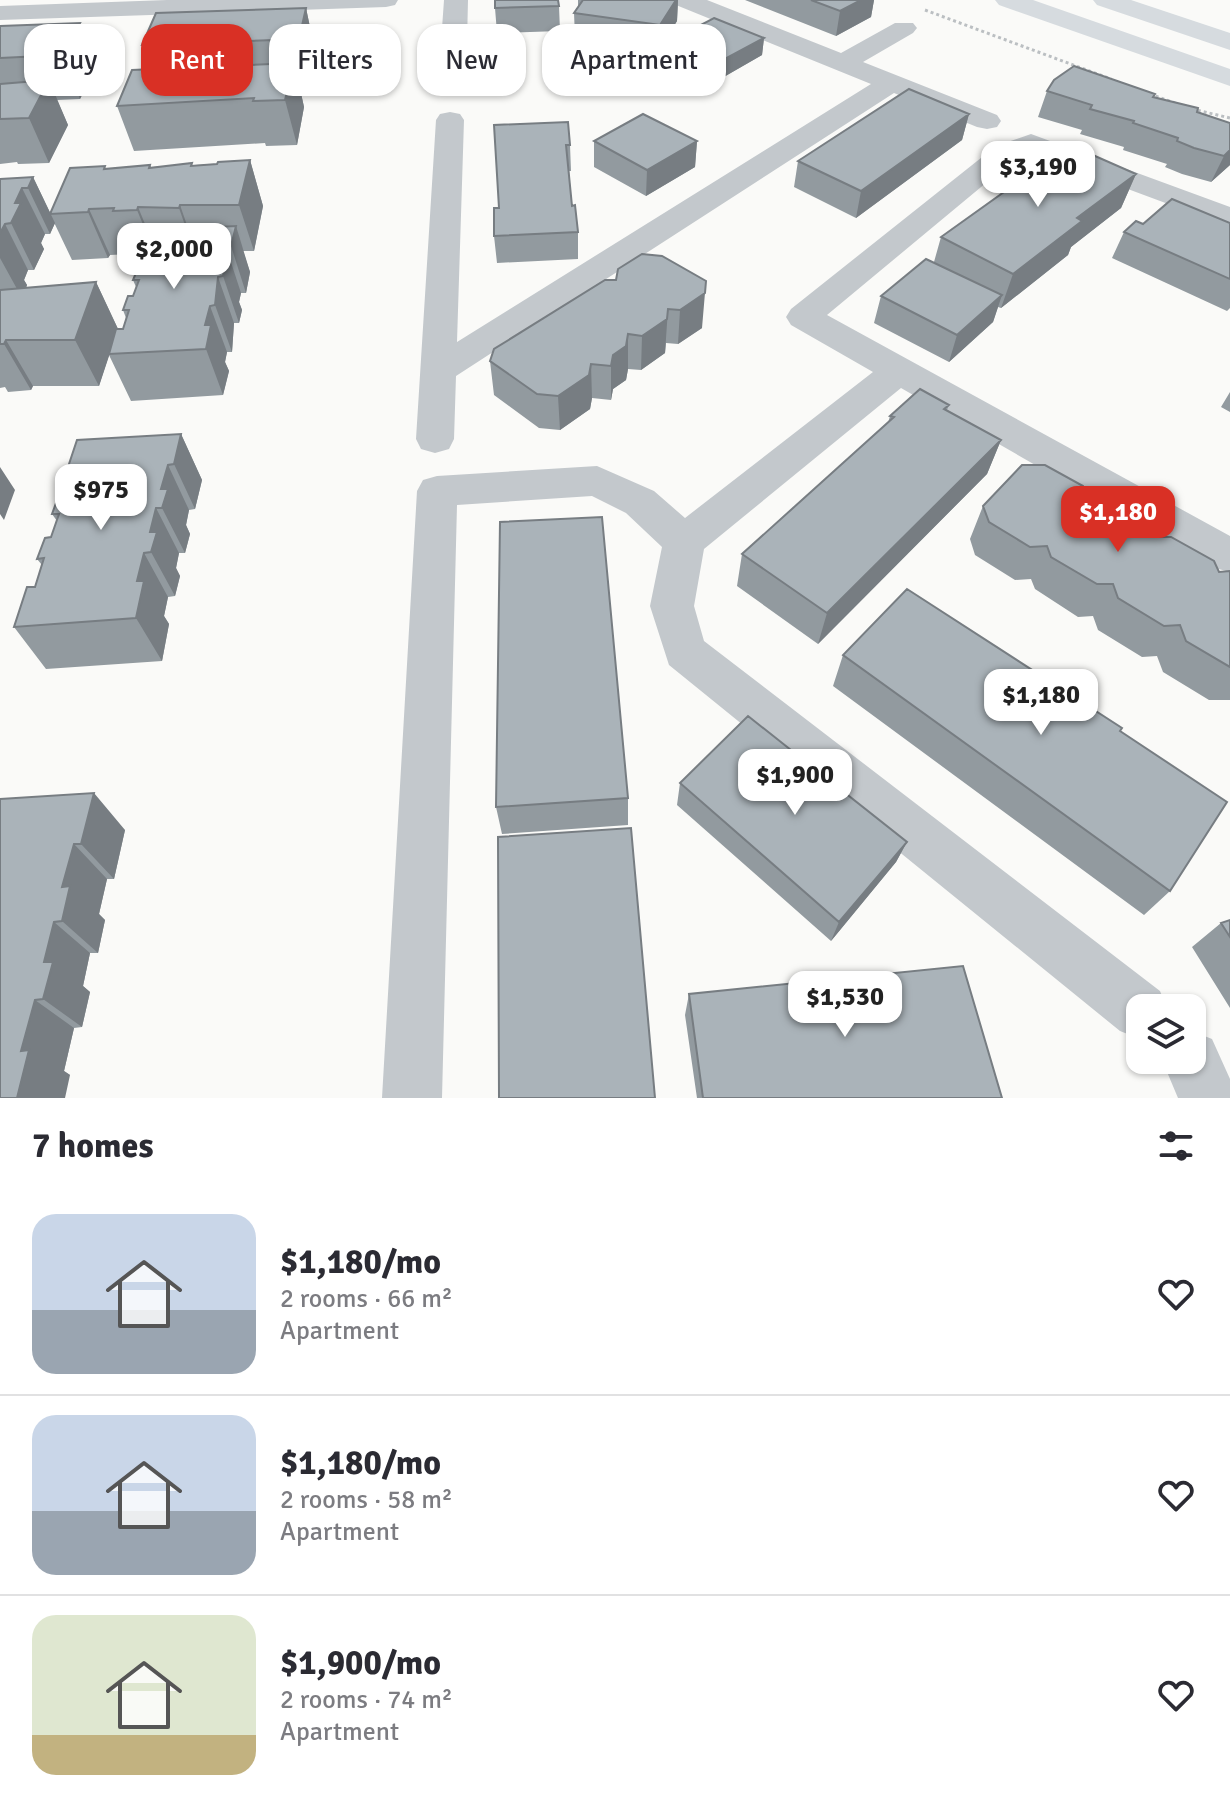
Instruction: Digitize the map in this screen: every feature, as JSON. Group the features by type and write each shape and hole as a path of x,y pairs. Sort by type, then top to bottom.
{"highway":[{"path":"1008,0 1230,78"},
{"path":"1106,0 1134,6 1230,42"}],"street":[{"path":"0,13 386,0"},
{"path":"435,439 450,120 433,110 431,103 434,97 452,85 456,0"},
{"path":"685,0 987,121"},
{"path":"843,63 908,17"},
{"path":"438,371 892,83"},
{"path":"1223,207 1031,143 1006,152 803,317 1230,556"},
{"path":"898,371 684,542 672,606 685,652 1126,1000"},
{"path":"412,1098 437,491 597,481 640,502 684,542"},
{"path":"1197,1074 1208,1098"}],"path":[{"path":"908,17 1114,80"},
{"path":"1143,91 1230,118"}],"building":[{"path":"495,0 558,0 559,6 495,8"},
{"path":"583,0 676,0 661,24 574,13"},
{"path":"811,0 861,0 840,11"},
{"path":"306,8 302,24 269,24 269,40 253,41 253,24 151,24 156,13"},
{"path":"714,18 764,38 726,58 726,24 703,24"},
{"path":"24,25 24,57 0,58 0,26"},
{"path":"269,64 269,96 286,96 285,100 253,101 254,98 117,106 121,96 125,96 132,70 141,70 141,96 253,96 253,65"},
{"path":"1074,66 1155,94 1153,97 1198,108 1197,112 1230,123 1230,150 1224,156 1194,148 1177,141 1178,138 1090,109 1092,105 1047,91 1054,80"},
{"path":"24,82 24,96 41,96 29,118 0,119 0,84"},
{"path":"909,89 969,114 861,191 798,161"},
{"path":"643,114 697,141 647,170 594,141"},
{"path":"568,122 570,145 566,145 578,232 494,236 494,208 499,208 494,125"},
{"path":"1070,145 1136,174 1077,218 1082,221 1013,274 941,237"},
{"path":"250,160 239,205 138,207 137,210 113,211 114,208 89,209 88,212 50,214 70,168 150,165 149,168"},
{"path":"33,177 28,188 22,188 15,203 21,203 11,223 5,224 0,233 0,179"},
{"path":"1172,199 1230,223 1230,279 1124,232 1136,221 1143,224"},
{"path":"236,226 231,246 226,247 223,276 218,277 215,305 210,306 205,325 211,325 206,349 109,354 116,329 123,329 129,310 123,310 139,280 133,280 138,268 143,267 149,250 143,250 150,230"},
{"path":"642,254 662,256 706,281 705,293 680,310 668,309 667,319 642,336 628,334 626,346 613,355 611,366 591,364 589,375 558,396 537,394 490,361 494,349 605,280 616,280 618,269"},
{"path":"926,259 1002,295 957,335 881,296"},
{"path":"96,282 75,340 6,340 0,344 0,290"},
{"path":"920,389 949,405 944,409 1001,440 827,613 742,554 894,417 890,416"},
{"path":"181,434 174,464 168,465 161,489 168,489 162,508 156,508 150,532 157,532 151,552 144,553 137,581 144,581 136,618 14,627 27,587 35,587 44,558 37,559 45,538 51,537 59,514 52,514 59,495 66,495 75,469 67,470 77,440"},
{"path":"1022,465 1045,465 1083,486 1088,499 1104,499 1142,520 1150,537 1171,537 1214,561 1219,572 1230,571 1230,667 1186,641 1180,625 1164,626 1118,598 1113,584 1097,584 1051,557 1047,546 1030,547 989,522 983,506"},
{"path":"602,517 628,798 496,807 500,522"},
{"path":"907,589 1122,728 1120,731 1227,802 1170,891 843,655"},
{"path":"748,716 907,842 839,922 680,783"},
{"path":"94,793 81,844 74,844 62,887 70,886 62,921 54,922 44,962 53,962 43,999 35,1000 21,1051 29,1050 17,1098 0,1098 0,799"},
{"path":"631,828 655,1098 499,1098 498,837"},
{"path":"1230,920 1230,937 1221,923"},
{"path":"963,966 1002,1098 703,1098 689,994"}]}
